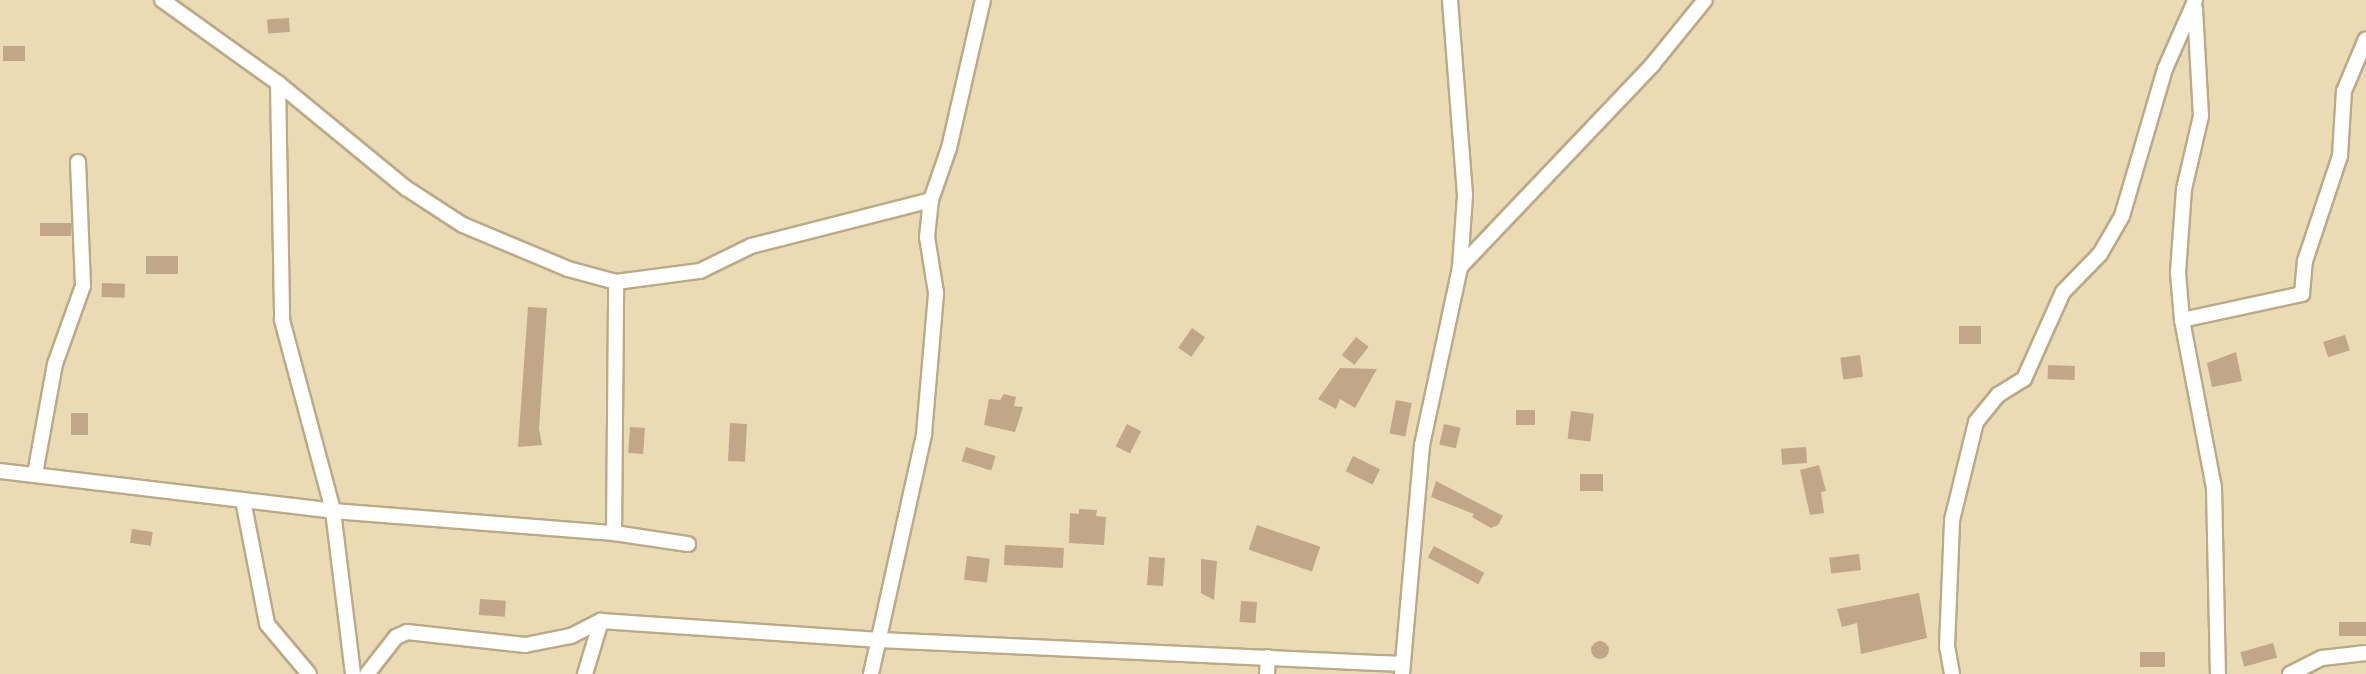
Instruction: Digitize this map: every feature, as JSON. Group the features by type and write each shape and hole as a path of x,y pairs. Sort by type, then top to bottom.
{"street":[{"path":"163,0 278,83 406,188 463,225 568,269 616,282 700,271 751,246 931,200"},
{"path":"367,674 396,637 407,632 525,645 571,636 601,621 879,640 1268,657 1402,669 1422,445 1460,267 1465,195 1450,0"},
{"path":"1460,267 1653,64 1705,0"},
{"path":"2195,1 2200,116 2180,219 2182,320 2214,487 2218,674"},
{"path":"1952,674 1947,647 1951,532 1976,422 1997,395 2024,379 2063,292 2100,254 2122,216 2165,69 2195,1"},
{"path":"871,674 924,434 934,359 936,293 927,237 931,200 949,148 984,3"},
{"path":"2182,320 2302,294 2305,261 2340,156 2344,91 2366,39"},
{"path":"278,83 282,320 333,511 353,674"},
{"path":"35,474 55,364 83,286 78,162"},
{"path":"614,533 616,282"},
{"path":"0,471 333,511 614,533 688,544"},
{"path":"243,500 267,624 309,674"},
{"path":"585,674 601,621"},
{"path":"2290,674 2322,658 2366,653"},
{"path":"1267,674 1268,657"}],"building":[{"path":"289,18 290,32 268,34 267,20"},
{"path":"3,46 25,46 25,61 3,61"},
{"path":"40,223 71,223 71,236 40,236"},
{"path":"146,256 178,256 178,274 146,274"},
{"path":"102,283 125,284 124,298 102,297"},
{"path":"528,307 547,308 539,429 542,445 518,447"},
{"path":"1959,326 1981,326 1981,344 1959,344"},
{"path":"1192,328 1205,337 1191,357 1178,348"},
{"path":"2345,335 2350,350 2328,357 2323,342"},
{"path":"1356,337 1369,347 1354,365 1342,355"},
{"path":"2236,352 2242,381 2212,387 2207,363"},
{"path":"1860,355 1863,377 1843,380 1840,358"},
{"path":"2048,365 2075,366 2074,380 2048,379"},
{"path":"1340,368 1377,369 1355,408 1340,399 1336,409 1318,399"},
{"path":"1004,394 1016,397 1014,406 1023,407 1015,432 984,425 989,399 1000,400"},
{"path":"1396,400 1412,403 1405,436 1390,433"},
{"path":"1516,410 1535,410 1535,425 1516,425"},
{"path":"1571,411 1594,414 1590,442 1568,439"},
{"path":"71,413 88,413 88,435 71,435"},
{"path":"730,423 747,424 745,462 728,461"},
{"path":"1127,424 1141,431 1130,454 1116,446"},
{"path":"1444,424 1461,428 1456,448 1439,444"},
{"path":"630,427 645,428 643,454 628,453"},
{"path":"966,447 996,456 991,470 962,461"},
{"path":"1806,447 1807,463 1782,465 1781,449"},
{"path":"1353,456 1380,469 1373,484 1346,471"},
{"path":"1819,465 1826,491 1821,492 1824,513 1810,515 1800,470"},
{"path":"1580,474 1603,474 1603,491 1580,491"},
{"path":"1436,481 1503,516 1498,525 1491,528 1472,517 1474,514 1431,497"},
{"path":"1079,509 1097,510 1096,516 1106,517 1104,545 1069,543 1070,513 1079,514"},
{"path":"1257,525 1320,547 1312,571 1249,550"},
{"path":"132,529 153,532 151,546 130,543"},
{"path":"1005,545 1064,548 1063,568 1004,565"},
{"path":"1434,546 1484,573 1478,584 1428,557"},
{"path":"1859,554 1861,570 1831,574 1829,558"},
{"path":"967,556 990,559 987,583 964,580"},
{"path":"1149,557 1165,558 1163,586 1147,585"},
{"path":"1201,559 1217,561 1214,600 1201,593"},
{"path":"1919,593 1927,638 1861,654 1857,623 1842,627 1837,609"},
{"path":"480,599 506,601 505,617 479,615"},
{"path":"1241,601 1257,602 1255,623 1240,622"},
{"path":"2339,622 2366,622 2366,636 2339,636"},
{"path":"1600,641 1606,644 1609,650 1606,656 1600,659 1594,656 1591,650 1594,644"},
{"path":"2273,643 2277,657 2244,667 2240,652"},
{"path":"2140,652 2165,652 2165,667 2140,667"}]}
